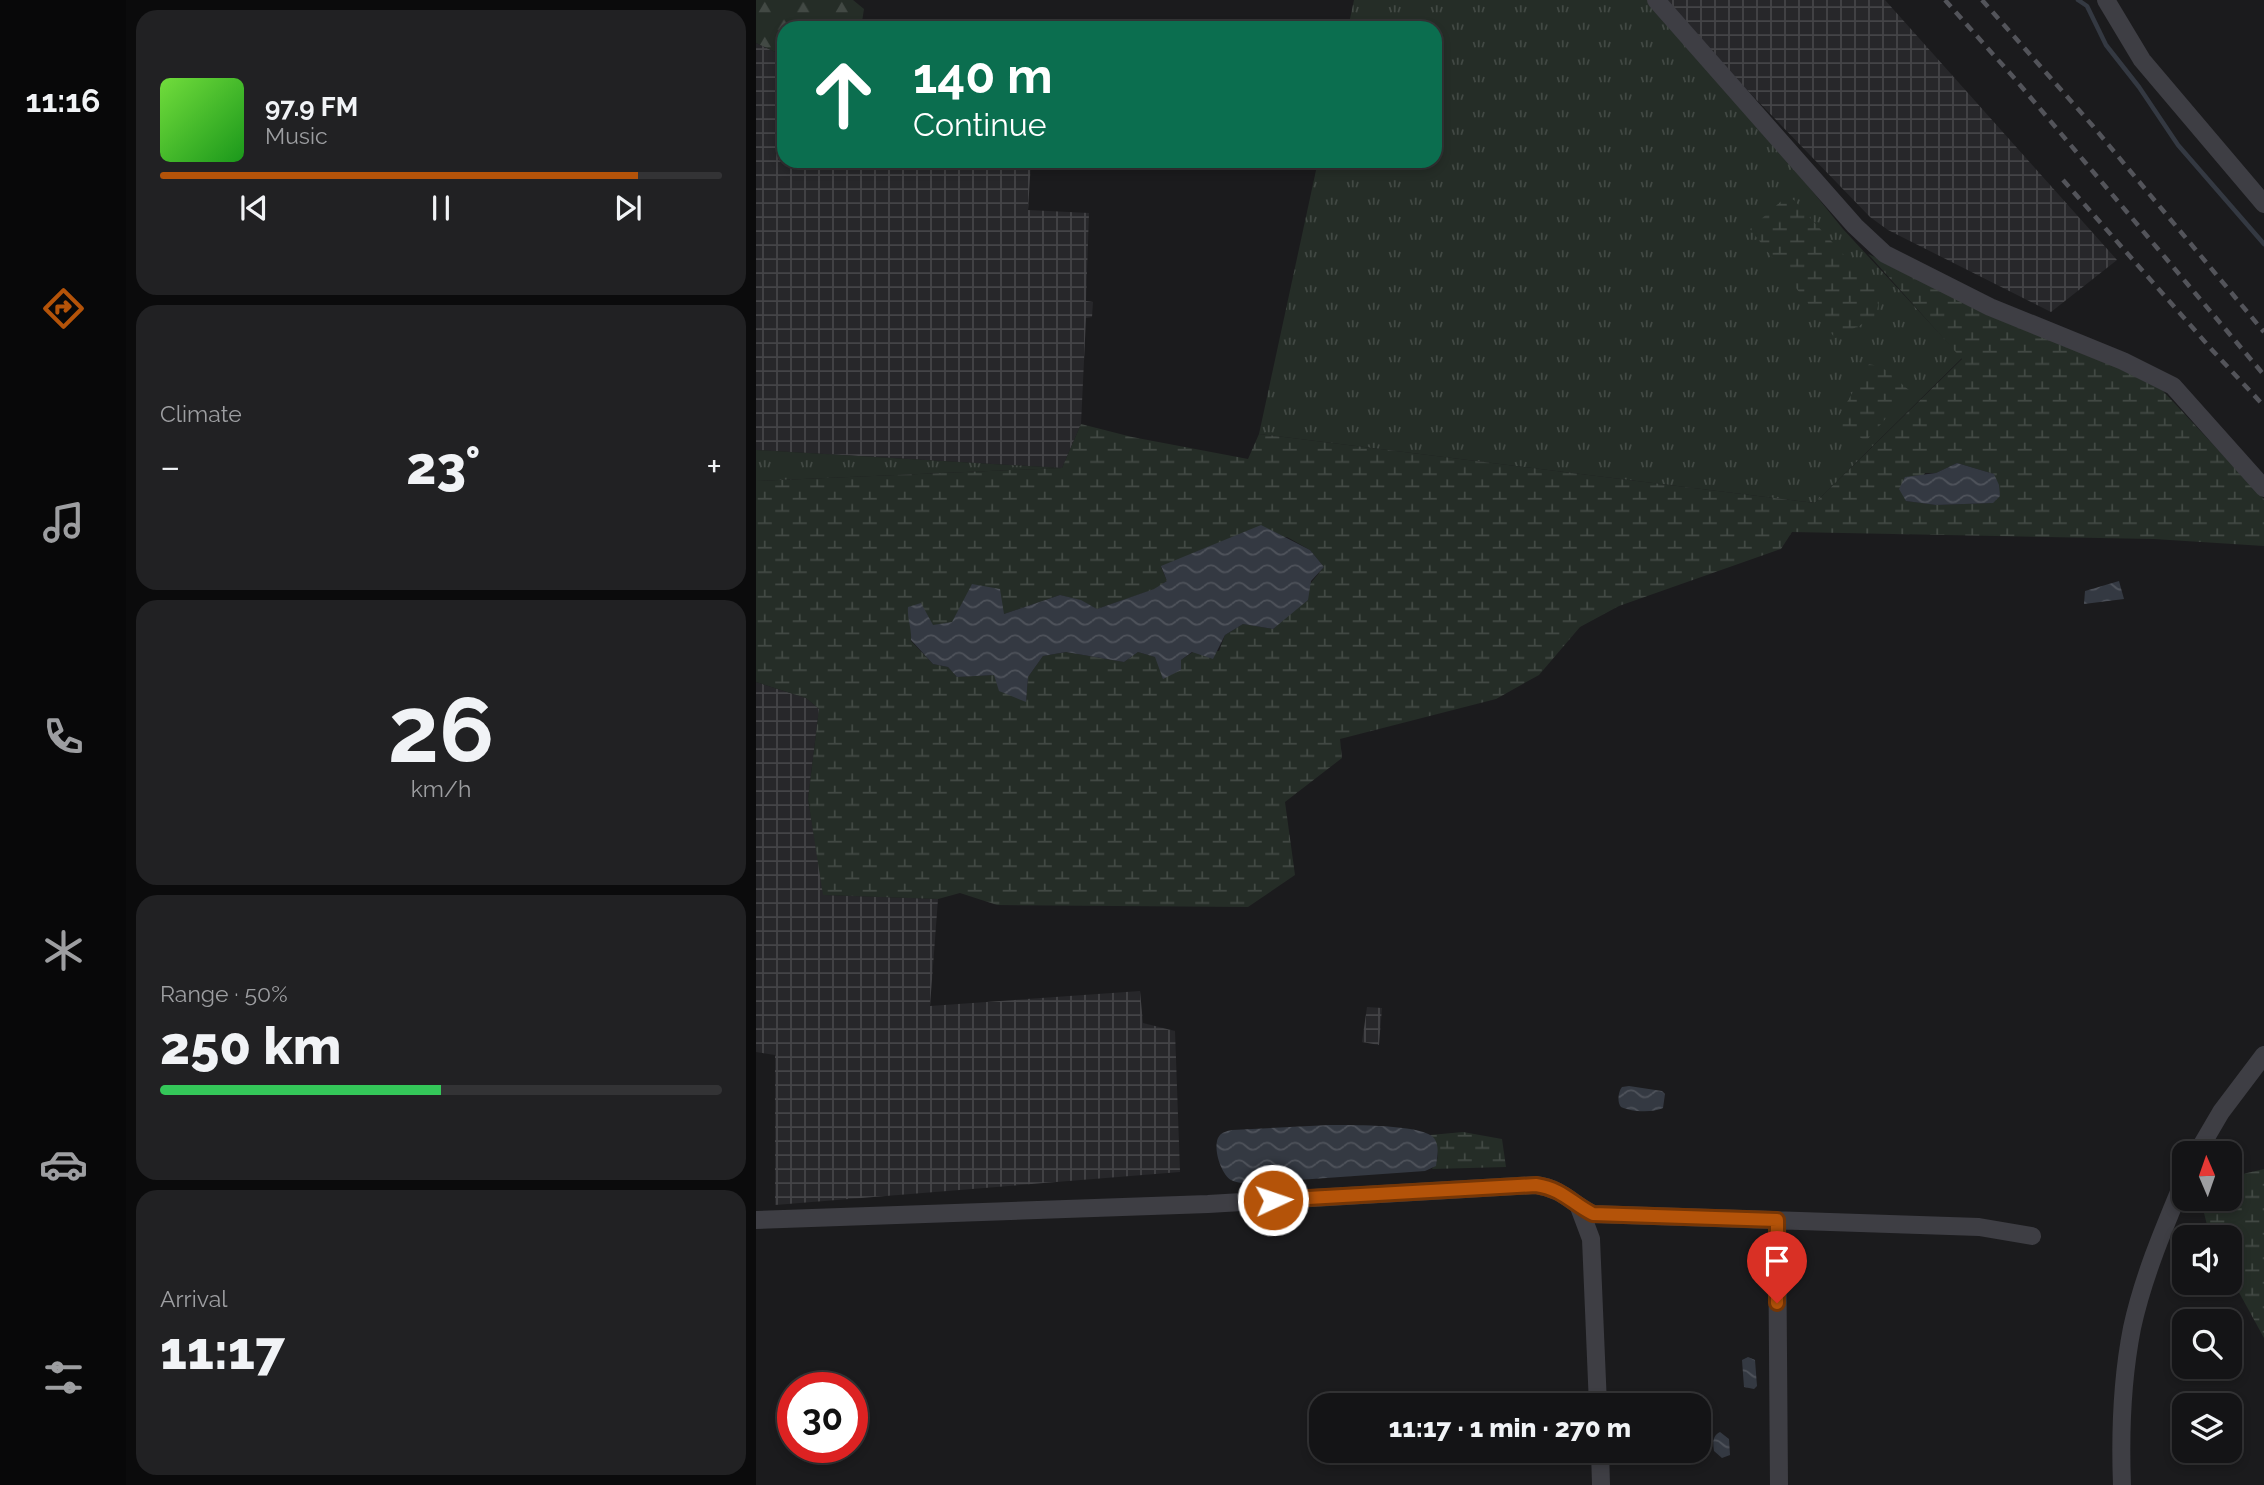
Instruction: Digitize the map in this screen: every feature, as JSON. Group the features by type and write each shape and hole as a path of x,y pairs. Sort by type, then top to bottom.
{"street":[{"path":"1656,0 1855,226 1885,254 1990,307 2123,361 2173,386 2264,488"},
{"path":"2106,0 2142,61 2264,204"},
{"path":"2204,1141 2221,1112 2264,1055"},
{"path":"756,1220 1208,1204 1536,1185 1560,1191 1579,1207 1593,1214 1979,1227 2032,1236"},
{"path":"1579,1207 1591,1240 1597,1393"},
{"path":"2122,1485 2123,1409 2132,1330 2172,1211"},
{"path":"1777,1220 1779,1485"},
{"path":"1600,1463 1601,1485"}],"shaded area":[{"path":"1660,0 1885,0 2117,260 2051,312 1888,230 1870,217"},
{"path":"756,43 777,53 777,168 1031,168 1028,210 1089,213 1086,301 1093,302 1092,317 1086,318 1081,424 1062,468 756,450"},
{"path":"756,682 806,698 819,709 808,799 824,895 938,899 930,1006 1140,991 1143,1023 1175,1031 1180,1172 775,1205 775,1055 756,1052"},
{"path":"1367,1007 1382,1008 1379,1045 1362,1042"}],"green space":[{"path":"756,0 853,0 864,9 862,21 777,21 777,53 756,43"},
{"path":"1354,0 1648,0 1766,134 1843,229 1962,358 1815,503 1259,434 1316,168 1442,168 1442,21 1350,21"},
{"path":"1786,197 1794,200 1880,295 1876,317 1835,338 1750,229"},
{"path":"1868,254 2161,385 2164,392 2264,499 2264,546 2154,539 1792,532 1781,549 1619,606 1580,627 1539,675 1496,699 1340,739 1342,758 1285,802 1295,875 1248,907 997,905 960,893 938,899 823,895 808,799 819,709 806,698 756,682 756,481 1062,468 1081,424 1132,437 1248,459 1259,434 1815,503 1962,359","holes":["1957,463 1994,474 2000,496 1992,503 1936,505 1906,501 1925,473 1936,473","1287,537 1310,550 1324,567 1273,629 1243,624 1225,635 1219,651 1193,652 1181,660 1138,652 1124,662 1066,652 1043,656 1028,677 1026,701 994,675 957,677 948,667 933,664 911,641 912,629 1004,614 1060,595 1080,600 1097,609 1155,589 1167,581 1161,567"]},
{"path":"1869,364 1882,367 1910,391 1866,441 1835,423"},
{"path":"756,450 1062,468 756,481"},
{"path":"1463,1132 1502,1139 1506,1167 1432,1169 1437,1161 1437,1152 1430,1135"},
{"path":"2264,1169 2264,1338 2240,1295 2242,1225 2207,1225 2204,1213 2242,1211 2242,1174"}],"water":[{"path":"1957,463 1994,474 2000,496 1993,503 1936,505 1906,501 1899,489 1905,477 1936,473"},
{"path":"1261,525 1310,550 1324,567 1311,581 1308,600 1273,629 1243,624 1225,635 1213,659 1192,652 1181,660 1181,670 1163,679 1155,657 1138,652 1124,662 1066,652 1043,656 1028,677 1026,702 999,691 994,675 957,677 948,667 933,664 911,640 908,607 921,603 933,625 952,622 972,584 1000,589 1004,614 1060,595 1081,600 1097,609 1154,589 1167,581 1161,566"},
{"path":"2119,581 2124,599 2084,604 2085,591"},
{"path":"1622,1087 1662,1091 1665,1094 1663,1108 1642,1111 1621,1107 1620,1092"},
{"path":"1329,1125 1385,1126 1427,1133 1437,1144 1436,1166 1425,1171 1245,1183 1227,1177 1219,1161 1217,1143 1219,1136 1226,1131"},
{"path":"1748,1357 1755,1360 1757,1386 1754,1389 1744,1387 1742,1360"},
{"path":"1720,1432 1729,1439 1730,1455 1722,1458 1714,1451 1713,1445 1714,1438"}],"waterway":[{"path":"2078,0 2087,6 2106,45 2139,87 2178,145 2264,244"}],"railway":[{"path":"1945,0 2015,79 2264,375"},
{"path":"1982,0 2092,125 2264,332"},
{"path":"2063,180 2264,406"}],"route":[{"path":"1273,1200 1536,1185 1560,1191 1579,1207 1593,1214 1777,1220 1777,1303"}]}
